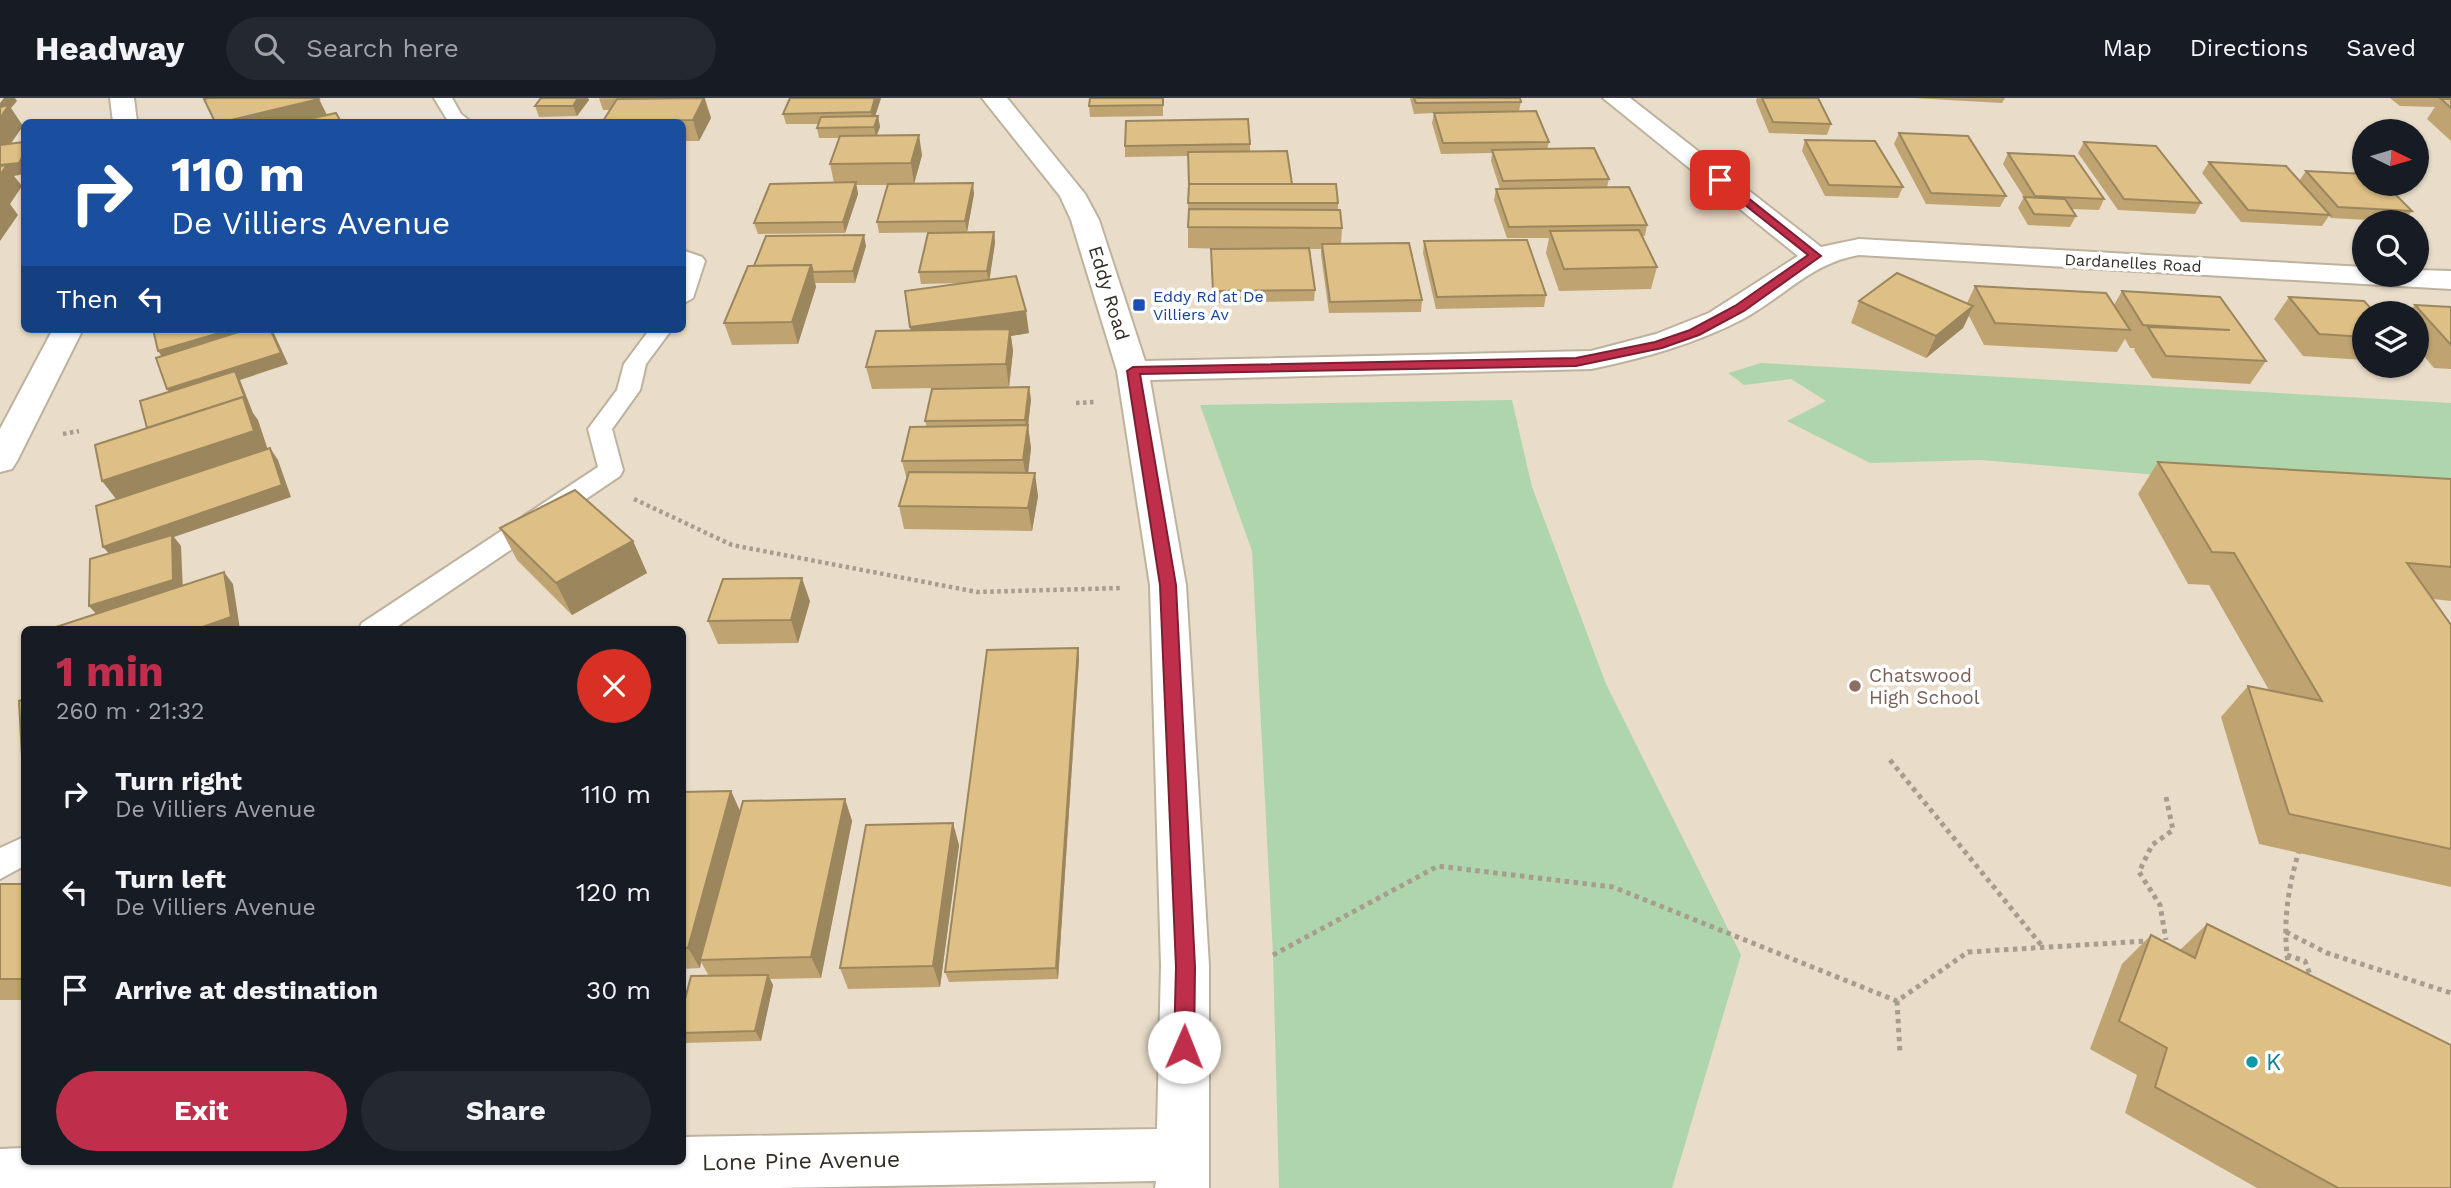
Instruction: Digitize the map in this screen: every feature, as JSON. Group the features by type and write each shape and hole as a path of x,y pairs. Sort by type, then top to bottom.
{"street":[{"path":"122,98 125,119"},
{"name":"Eddy Road","path":"994,98 1072,194 1085,219 1133,371 1168,585 1185,967 1182,1172"},
{"path":"1615,98 1816,256"},
{"name":"Dardanelles Road","path":"1133,371 1591,360 1658,345 1694,332 1740,308 1802,262 1816,256 1859,247 2451,280"},
{"path":"0,461 66,333"},
{"name":"Lone Pine Avenue","path":"0,1175 1182,1172"}],"lane":[{"path":"443,98 457,119"},
{"path":"686,258 695,261 686,287"},
{"path":"378,626 611,470 600,429 625,395 636,371 635,364 658,333"},
{"path":"0,865 21,852"}],"path":[{"path":"611,470 624,495 732,545 976,592 1068,592 1168,585"},
{"path":"1890,760 2043,946"},
{"path":"2166,797 2173,830 2152,845 2139,872 2160,905 2166,940 2172,947"},
{"path":"2291,979 2286,955 2288,890 2298,851 2310,853"},
{"path":"1273,955 1437,866 1612,887 1897,1001"},
{"path":"2286,932 2327,953 2451,993"},
{"path":"1897,1001 1968,952 2166,940"},
{"path":"2286,955 2305,961 2313,985"},
{"path":"1897,1001 1900,1053"}],"green space":[{"path":"1761,363 2451,403 2451,500 1981,460 1870,463 1787,421 1826,401 1791,379 1744,385 1728,373"},
{"path":"1512,400 1532,487 1606,684 1741,955 1672,1188 1279,1188 1273,955 1252,551 1200,405"}],"building":[{"path":"541,98 578,98 573,106 535,106"},
{"path":"704,98 693,120 604,119 617,99"},
{"path":"790,98 875,98 871,112 783,114"},
{"path":"1090,98 1163,98 1163,105 1089,106"},
{"path":"1414,98 1520,98 1521,102 1416,103"},
{"path":"1762,98 1818,98 1831,124 1773,122"},
{"path":"204,99 319,99 236,119 214,119"},
{"path":"2441,99 2451,99 2451,108"},
{"path":"9,105 0,118 0,107"},
{"path":"1536,111 1549,142 1443,143 1434,113"},
{"path":"336,113 339,119 309,119"},
{"path":"878,116 874,127 817,128 821,117"},
{"path":"1248,119 1250,144 1125,146 1126,121"},
{"path":"1899,133 1968,136 2006,196 1931,193"},
{"path":"919,135 911,163 830,164 840,136"},
{"path":"1805,140 1875,141 1903,187 1829,185"},
{"path":"21,142 19,163 0,165 0,145"},
{"path":"2084,142 2156,146 2201,203 2124,199"},
{"path":"1594,148 1609,179 1503,181 1492,150"},
{"path":"1287,151 1292,184 1189,186 1188,152"},
{"path":"2008,153 2074,156 2104,199 2035,196"},
{"path":"2209,162 2286,166 2330,215 2248,210"},
{"path":"7,165 0,175 0,166"},
{"path":"2306,171 2352,173 2352,196 2397,196 2411,210 2394,210 2338,207"},
{"path":"856,182 843,222 754,223 770,184"},
{"path":"973,183 965,221 877,222 888,184"},
{"path":"1189,184 1336,184 1338,203 1188,203"},
{"path":"1629,187 1647,225 1509,227 1496,189"},
{"path":"2024,197 2065,199 2076,216 2034,214"},
{"path":"1189,209 1340,210 1342,228 1188,227"},
{"path":"1639,230 1657,267 1564,269 1550,231"},
{"path":"994,232 987,271 919,272 928,233"},
{"path":"864,235 853,271 813,272 811,265 754,266 766,236"},
{"path":"1527,240 1546,295 1437,297 1424,241"},
{"path":"1409,243 1422,300 1330,302 1322,244"},
{"path":"1309,248 1315,290 1213,291 1211,249"},
{"path":"811,265 792,322 724,323 748,266"},
{"path":"1897,273 1973,306 1936,336 1859,301"},
{"path":"1016,276 1026,311 910,327 905,291"},
{"path":"1975,286 2106,293 2130,330 1995,323"},
{"path":"2122,291 2220,297 2266,361 2166,356 2148,327 2230,330 2143,325"},
{"path":"2289,297 2364,301 2352,301 2352,336 2319,334"},
{"path":"2429,306 2451,307 2451,345 2429,321"},
{"path":"1010,329 1006,364 866,367 876,331"},
{"path":"154,333 219,333 158,351"},
{"path":"235,333 272,333 281,353 167,389 156,358"},
{"path":"235,371 246,401 243,397 147,428 140,401"},
{"path":"1029,387 1025,420 925,421 932,389"},
{"path":"243,397 254,431 102,481 95,445"},
{"path":"1028,425 1023,460 902,461 910,427"},
{"path":"270,448 282,485 103,547 96,506"},
{"path":"2158,462 2451,479 2451,567 2407,563 2451,625 2451,849 2289,814 2248,686 2322,701 2234,553 2212,552"},
{"path":"909,472 1035,473 1028,508 899,506"},
{"path":"575,490 633,541 556,583 500,528"},
{"path":"172,535 173,580 89,606 90,559"},
{"path":"224,572 231,617 205,626 59,626"},
{"path":"802,578 791,620 708,621 723,579"},
{"path":"1078,648 1056,968 945,972 987,650"},
{"path":"21,700 21,738 19,701"},
{"path":"731,791 688,948 686,948 686,792"},
{"path":"845,799 811,957 700,960 743,801"},
{"path":"953,823 933,966 840,968 866,825"},
{"path":"0,884 21,884 21,979 0,979"},
{"name":"K","path":"2207,924 2451,1045 2451,1188 2338,1188 2155,1087 2167,1048 2119,1021 2151,935 2195,958"},
{"path":"768,975 755,1031 686,1033 686,995 691,976"}],"place":[{"name":"Eddy Rd at De Villiers Av","path":"1139,305"},
{"name":"Chatswood High School","path":"1855,686"},
{"name":"K","path":"2252,1062"}],"route":[{"path":"1184,1047 1185,967 1168,585 1133,371 1576,362 1658,345 1694,332 1740,308 1802,262 1816,256 1720,180"}]}
